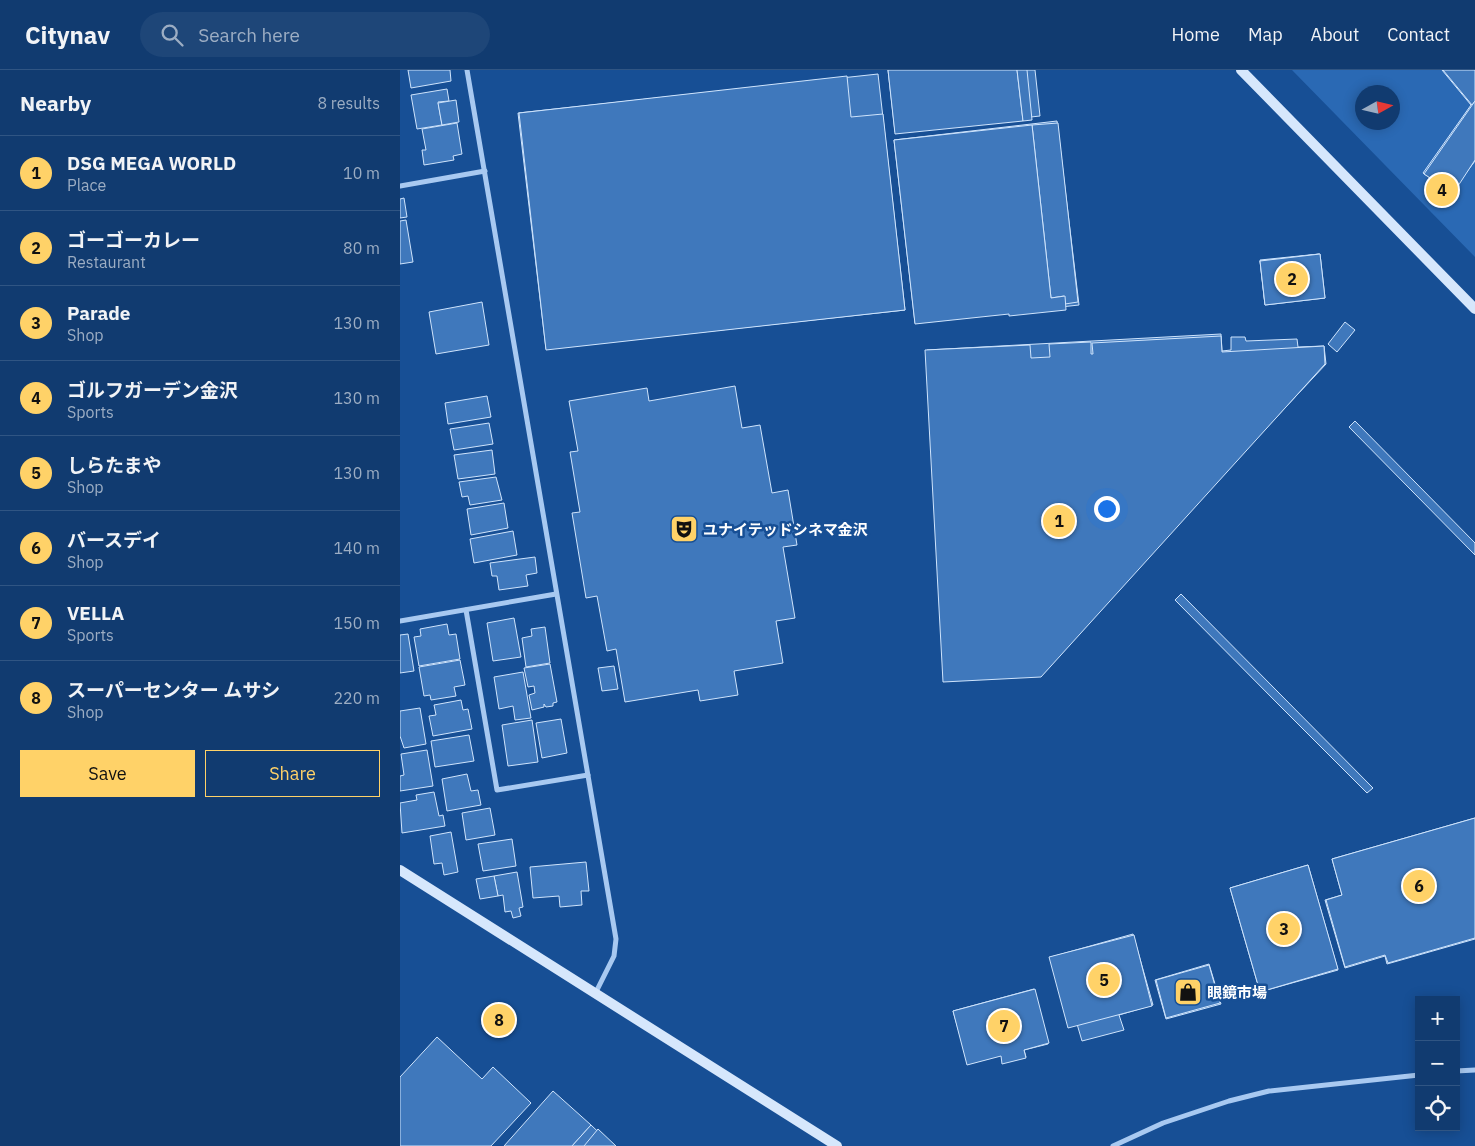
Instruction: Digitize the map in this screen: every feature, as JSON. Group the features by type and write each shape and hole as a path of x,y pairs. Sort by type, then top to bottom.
{"street":[{"path":"467,70 616,939 614,956 595,994"},
{"path":"1240,70 1475,309"},
{"path":"400,186 485,171"},
{"path":"400,621 556,594"},
{"path":"466,610 497,790 588,775"},
{"path":"400,870 837,1146"},
{"path":"1460,1071 1475,1070"},
{"path":"1114,1146 1163,1123 1269,1091 1415,1075"}],"shaded area":[{"path":"1292,70 1475,70 1475,257"}],"building":[{"path":"408,70 450,70 451,81 411,88"},
{"path":"888,70 1035,70 1040,116 895,132"},
{"path":"888,70 1017,70 1023,121 895,134"},
{"path":"1017,70 1027,70 1032,120 1023,121"},
{"path":"1442,70 1475,70 1475,161 1456,186 1446,178 1439,185 1423,173 1471,105"},
{"path":"1443,70 1475,70 1475,101 1472,105"},
{"path":"878,74 905,310 546,349 518,113"},
{"path":"847,76 851,117 883,114 905,310 546,350 519,113"},
{"path":"447,89 449,101 438,102 442,125 417,129 411,95"},
{"path":"456,100 459,122 442,125 438,103"},
{"path":"1475,101 1475,160 1458,186 1445,176 1440,184 1424,174"},
{"path":"1057,121 1079,305 915,323 894,140"},
{"path":"457,123 462,154 453,156 454,160 424,165 422,150 426,150 422,129"},
{"path":"1058,123 1078,302 1065,304 1064,296 1051,298 1032,125"},
{"path":"1032,125 1051,298 1065,296 1066,310 915,324 894,140"},
{"path":"404,198 407,217 400,218 400,199"},
{"path":"406,220 413,262 400,264 400,221"},
{"path":"1319,254 1324,297 1265,304 1260,260"},
{"path":"1320,254 1325,298 1265,305 1260,261"},
{"path":"1320,254 1325,298 1265,305 1260,261"},
{"path":"482,302 489,345 436,354 429,312"},
{"path":"1345,322 1355,330 1337,352 1328,344"},
{"path":"1221,334 1222,351 1231,350 1231,337 1245,337 1246,341 1297,339 1298,347 1324,346 1326,364 1226,471 1042,675 945,679 927,350"},
{"path":"1221,336 1222,352 1324,346 1325,364 1041,677 943,682 925,350 1030,345 1031,358 1050,357 1049,344 1091,342 1091,354 1093,354 1092,343"},
{"name":"ユナイテッドシネマ金沢","path":"735,386 742,428 760,425 772,493 788,490 797,545 783,547 795,618 776,621 783,663 734,671 738,695 700,701 698,690 625,702 616,649 607,651 597,596 586,598 572,513 580,512 570,452 578,451 569,401 647,388 649,401"},
{"path":"487,396 491,417 448,424 445,403"},
{"path":"1355,421 1475,543 1475,555 1349,427"},
{"path":"489,423 493,444 454,450 450,429"},
{"path":"492,450 495,474 458,479 454,455"},
{"path":"496,477 502,500 470,505 468,496 462,497 459,482"},
{"path":"504,503 508,528 471,535 467,509"},
{"path":"513,531 517,555 474,563 470,539"},
{"path":"535,557 537,573 526,575 528,586 499,590 497,576 492,576 490,563"},
{"path":"1181,594 1373,788 1367,793 1175,600"},
{"path":"514,618 521,657 493,661 487,623"},
{"path":"447,624 449,635 456,634 460,659 419,666 414,637 421,636 420,629"},
{"path":"545,627 550,663 526,667 522,638 532,636 531,629"},
{"path":"408,634 414,671 400,673 400,635"},
{"path":"460,660 465,685 454,687 456,696 431,700 430,695 424,696 419,667"},
{"path":"550,664 557,702 553,703 553,706 546,707 544,704 544,707 532,710 529,695 535,693 534,686 528,687 524,668"},
{"path":"614,666 618,689 602,691 598,668"},
{"path":"523,672 531,718 515,720 513,706 499,709 494,677"},
{"path":"461,700 463,710 468,709 472,729 433,736 429,716 436,715 434,705"},
{"path":"420,708 426,744 404,748 400,736 400,711"},
{"path":"561,719 567,753 542,758 536,723"},
{"path":"532,720 538,762 508,766 502,725"},
{"path":"469,735 474,761 435,767 431,741"},
{"path":"427,750 433,786 400,791 400,776 404,775 401,754"},
{"path":"467,774 471,791 478,790 481,805 447,811 442,779"},
{"path":"434,792 439,816 443,815 445,826 402,833 400,803 417,800 416,795"},
{"path":"490,808 495,835 466,840 462,813"},
{"path":"1475,818 1475,939 1387,964 1385,956 1345,968 1325,900 1342,895 1332,859"},
{"path":"1475,818 1475,938 1388,963 1385,955 1345,967 1326,900 1342,895 1332,859"},
{"path":"451,832 458,872 444,875 442,863 434,864 430,836"},
{"path":"512,839 516,866 483,871 478,844"},
{"path":"586,862 589,891 581,891 582,905 560,907 559,896 533,898 530,867"},
{"path":"1308,865 1338,970 1260,992 1230,888"},
{"path":"1308,865 1338,969 1260,992 1230,888"},
{"path":"517,872 523,907 519,908 521,916 513,918 511,911 505,912 503,895 498,896 494,876"},
{"path":"494,876 498,896 480,899 476,879"},
{"path":"1133,934 1153,1005 1119,1015 1124,1030 1082,1041 1077,1024 1070,1026 1051,957"},
{"path":"1134,935 1152,1006 1068,1028 1049,957"},
{"path":"1209,964 1221,1004 1166,1019 1155,980"},
{"path":"1209,965 1220,1003 1166,1018 1156,980"},
{"path":"1034,989 1048,1044 1024,1050 1026,1057 1003,1063 1001,1055 968,1064 953,1011"},
{"path":"1035,989 1049,1043 1024,1050 1026,1058 1002,1064 1001,1056 967,1065 953,1011"},
{"path":"437,1037 482,1079 493,1067 531,1103 491,1146 400,1146 400,1077"},
{"path":"553,1091 591,1125 572,1146 504,1146"},
{"path":"591,1125 613,1146 572,1146"},
{"path":"598,1129 616,1146 584,1146"}],"place":[{"name":"ゴルフガーデン金沢","path":"1442,190"},
{"name":"ゴーゴーカレー","path":"1292,279"},
{"name":"DSG MEGA WORLD","path":"1059,521"},
{"name":"ユナイテッドシネマ金沢","path":"684,529"},
{"name":"バースデイ","path":"1419,886"},
{"name":"Parade","path":"1284,929"},
{"name":"しらたまや","path":"1104,980"},
{"name":"眼鏡市場","path":"1188,992"},
{"name":"スーパーセンター ムサシ","path":"499,1020"},
{"name":"VELLA","path":"1004,1026"}]}
